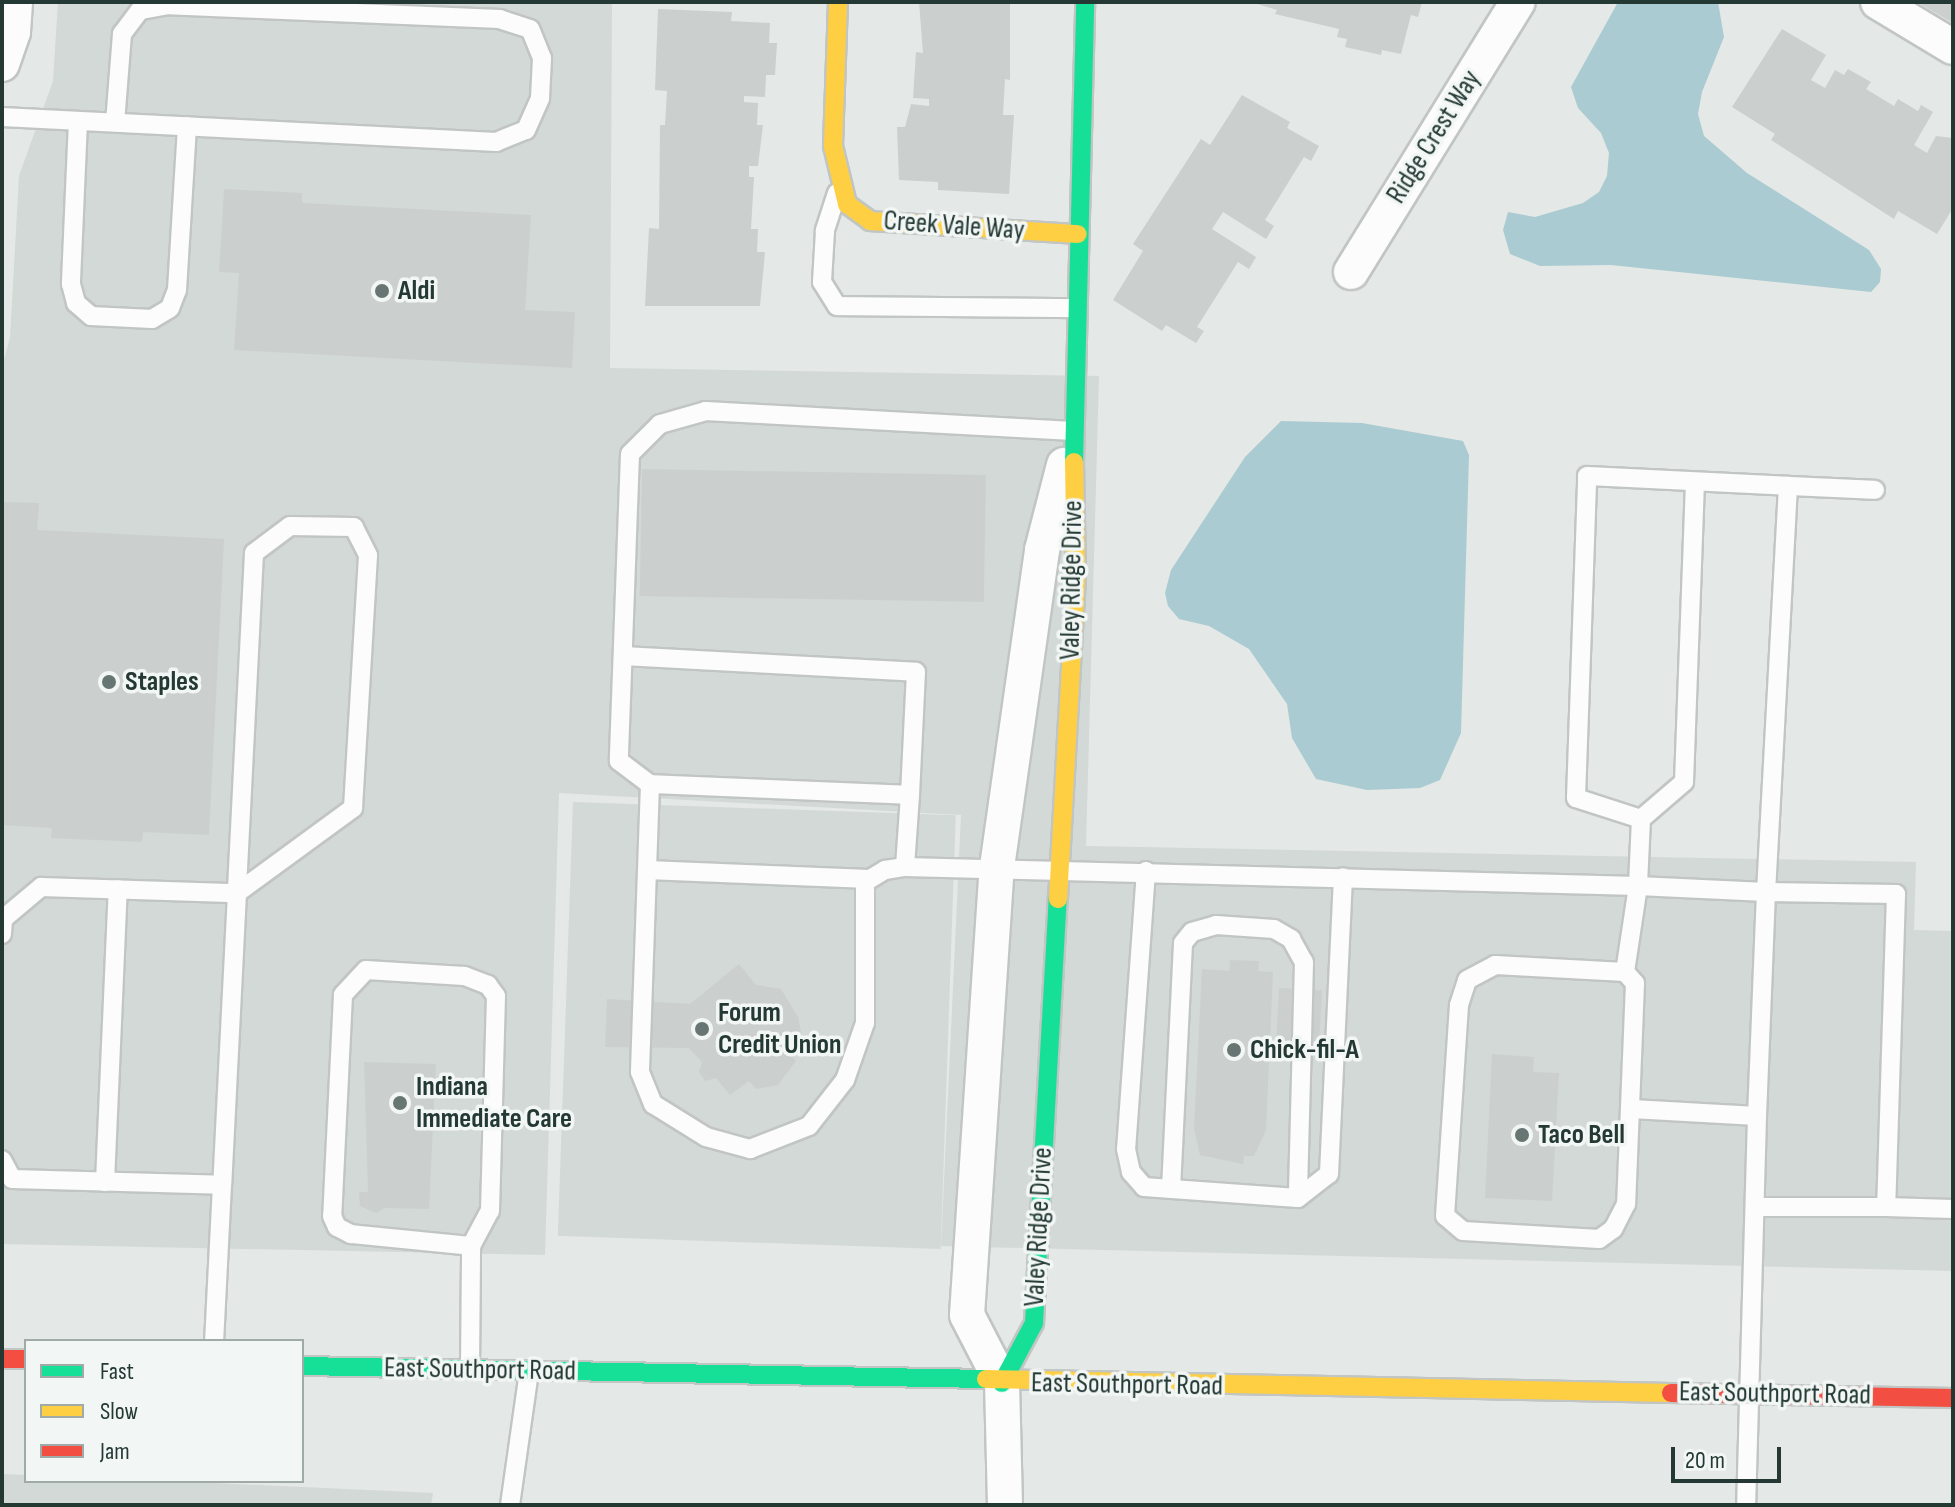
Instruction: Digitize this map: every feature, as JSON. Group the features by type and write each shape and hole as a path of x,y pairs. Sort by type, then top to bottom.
{"street":[{"path":"2,64 13,32 15,2"},
{"name":"Creek Vale Way","path":"838,2 833,146 847,204 870,221 1078,234"},
{"name":"Valey Ridge Drive","path":"1002,1383 1034,1323 1076,577 1073,431 1085,2"},
{"name":"Ridge Crest Way","path":"1351,272 1518,2"},
{"path":"1878,2 1953,47"},
{"name":"Valey Ridge Drive","path":"1002,1383 967,1315 997,867 1042,550 1073,431"},
{"path":"2,1359 24,1359"},
{"name":"East Southport Road","path":"304,1366 1002,1383 1953,1398"},
{"path":"1002,1383 1005,1505"}],"lane":[{"path":"2,117 496,142 526,130 540,98 542,58 530,29 500,19 169,5 140,10 122,34 115,122"},
{"path":"78,121 71,284 76,303 91,316 152,319 170,308 177,290 187,126"},
{"path":"840,183 825,231 822,282 837,306 1076,308"},
{"path":"910,795 650,784 619,761 630,454 660,424 706,411 1073,431"},
{"path":"1641,819 1576,798 1587,476 1875,490"},
{"path":"1625,972 1638,886 1641,819 1684,782 1695,482"},
{"path":"1746,1505 1766,892 1788,486"},
{"path":"2,934 3,919 41,887 237,893 353,808 368,555 354,527 290,526 254,553 237,893 214,1339"},
{"path":"623,656 916,672 905,867"},
{"path":"650,784 640,1072 653,1104 706,1137 750,1149 809,1126 845,1080 865,1023 869,879"},
{"path":"647,870 869,879 905,867 1059,868 1896,894 1886,1207"},
{"path":"1146,871 1126,1149 1131,1172 1144,1187 1298,1198 1329,1174 1343,877"},
{"path":"105,1182 118,889"},
{"path":"1171,1189 1183,943 1202,926 1274,929 1291,939 1304,962 1298,1198"},
{"path":"1495,965 1625,972 1635,983 1632,1109 1626,1204 1613,1229 1599,1239 1463,1231 1445,1216 1459,1005 1467,980 1495,965"},
{"path":"470,1370 471,1246 490,1211 496,996 488,985 464,976 366,970 343,995 332,1216 337,1227 351,1234 471,1246"},
{"path":"1632,1109 1757,1116"},
{"path":"2,1160 12,1179 222,1185"},
{"path":"1755,1207 1953,1209"},
{"path":"510,1505 529,1371"}],"shaded area":[{"path":"58,2 612,2 610,368 1099,376 1086,846 1916,862 1914,930 1953,931 1953,1271 941,1246 961,815 559,793 545,1255 2,1244 2,366 10,338 19,176 53,81"},
{"path":"573,802 956,815 941,1249 558,1236"},
{"path":"2,1474 24,1475 24,1483 213,1483 433,1493 431,1505 2,1505"}],"water":[{"path":"1618,2 1718,2 1724,37 1702,92 1698,114 1704,136 1747,173 1869,250 1881,269 1880,282 1871,292 1611,265 1540,266 1510,254 1503,230 1508,212 1535,217 1583,203 1599,192 1607,176 1609,153 1601,133 1578,108 1571,87"},
{"path":"1281,421 1362,423 1463,441 1469,455 1461,733 1440,780 1420,788 1367,790 1316,779 1292,738 1287,704 1249,649 1209,626 1179,619 1168,606 1165,593 1171,570 1245,457"}],"building":[{"path":"919,2 1010,2 1010,80 1005,79 1003,115 1014,115 1009,194 938,190 938,182 899,180 897,127 905,127 911,104 929,106 929,99 913,98 916,52 923,53"},
{"path":"1251,2 1422,2 1418,17 1411,15 1401,54 1382,50 1381,55 1345,47 1347,39 1337,37 1339,29 1275,14 1277,10"},
{"path":"1917,2 1953,2 1953,23"},
{"path":"658,9 732,12 731,21 770,23 769,43 777,43 775,75 766,75 765,97 744,96 744,102 758,103 757,125 763,125 758,166 749,166 749,177 754,177 751,229 758,229 757,252 765,252 760,306 645,306 649,228 659,229 660,125 665,125 667,91 655,90"},
{"path":"1782,29 1826,55 1811,80 1825,88 1835,70 1844,75 1848,69 1871,82 1866,89 1894,106 1898,99 1918,111 1921,105 1933,112 1914,145 1927,153 1936,136 1953,138 1953,208 1937,234 1898,211 1894,219 1771,140 1775,134 1732,107"},
{"path":"1242,95 1290,122 1287,128 1319,146 1311,161 1304,157 1265,220 1274,226 1266,239 1223,212 1212,229 1256,257 1249,269 1238,262 1197,327 1204,331 1196,343 1166,325 1162,331 1113,300 1143,251 1133,244 1201,139 1210,145"},
{"name":"Aldi","path":"224,189 302,193 302,203 531,215 525,310 575,312 572,368 234,350 239,273 219,272"},
{"path":"642,469 986,475 984,602 640,596"},
{"name":"Staples","path":"2,502 39,503 37,530 224,539 209,835 143,832 142,842 51,838 52,828 2,825"},
{"name":"Chick-fil-A","path":"1230,960 1259,961 1258,971 1273,972 1266,1130 1254,1156 1244,1156 1243,1164 1200,1155 1194,1129 1202,969 1229,971"},
{"name":"Forum Credit Union","path":"739,964 756,985 781,989 798,1017 801,1032 783,1046 796,1061 778,1085 756,1089 749,1081 730,1095 716,1078 705,1081 699,1072 702,1062 689,1048 605,1047 607,999 690,1004"},
{"path":"1279,988 1322,990 1319,1051 1276,1049"},
{"name":"Taco Bell","path":"1492,1054 1534,1057 1533,1072 1559,1073 1552,1201 1485,1198"},
{"name":"Indiana Immediate Care","path":"364,1062 436,1064 429,1209 385,1208 376,1213 360,1206 359,1192 368,1192"}],"traffic: fast":[{"path":"1074,462 1085,2"},
{"path":"1002,1383 1034,1323 1058,899"},
{"path":"304,1366 986,1379"}],"traffic: slow":[{"path":"838,2 833,146 847,204 870,221 1078,234"},
{"path":"1058,899 1076,577 1074,462"},
{"path":"986,1379 1671,1393"}],"traffic: jam":[{"path":"2,1359 24,1359"},
{"path":"1671,1393 1953,1398"}],"place":[{"name":"Aldi","path":"382,291"},
{"name":"Staples","path":"109,682"},
{"name":"Forum Credit Union","path":"702,1029"},
{"name":"Chick-fil-A","path":"1234,1050"},
{"name":"Indiana Immediate Care","path":"400,1103"},
{"name":"Taco Bell","path":"1522,1135"}]}
